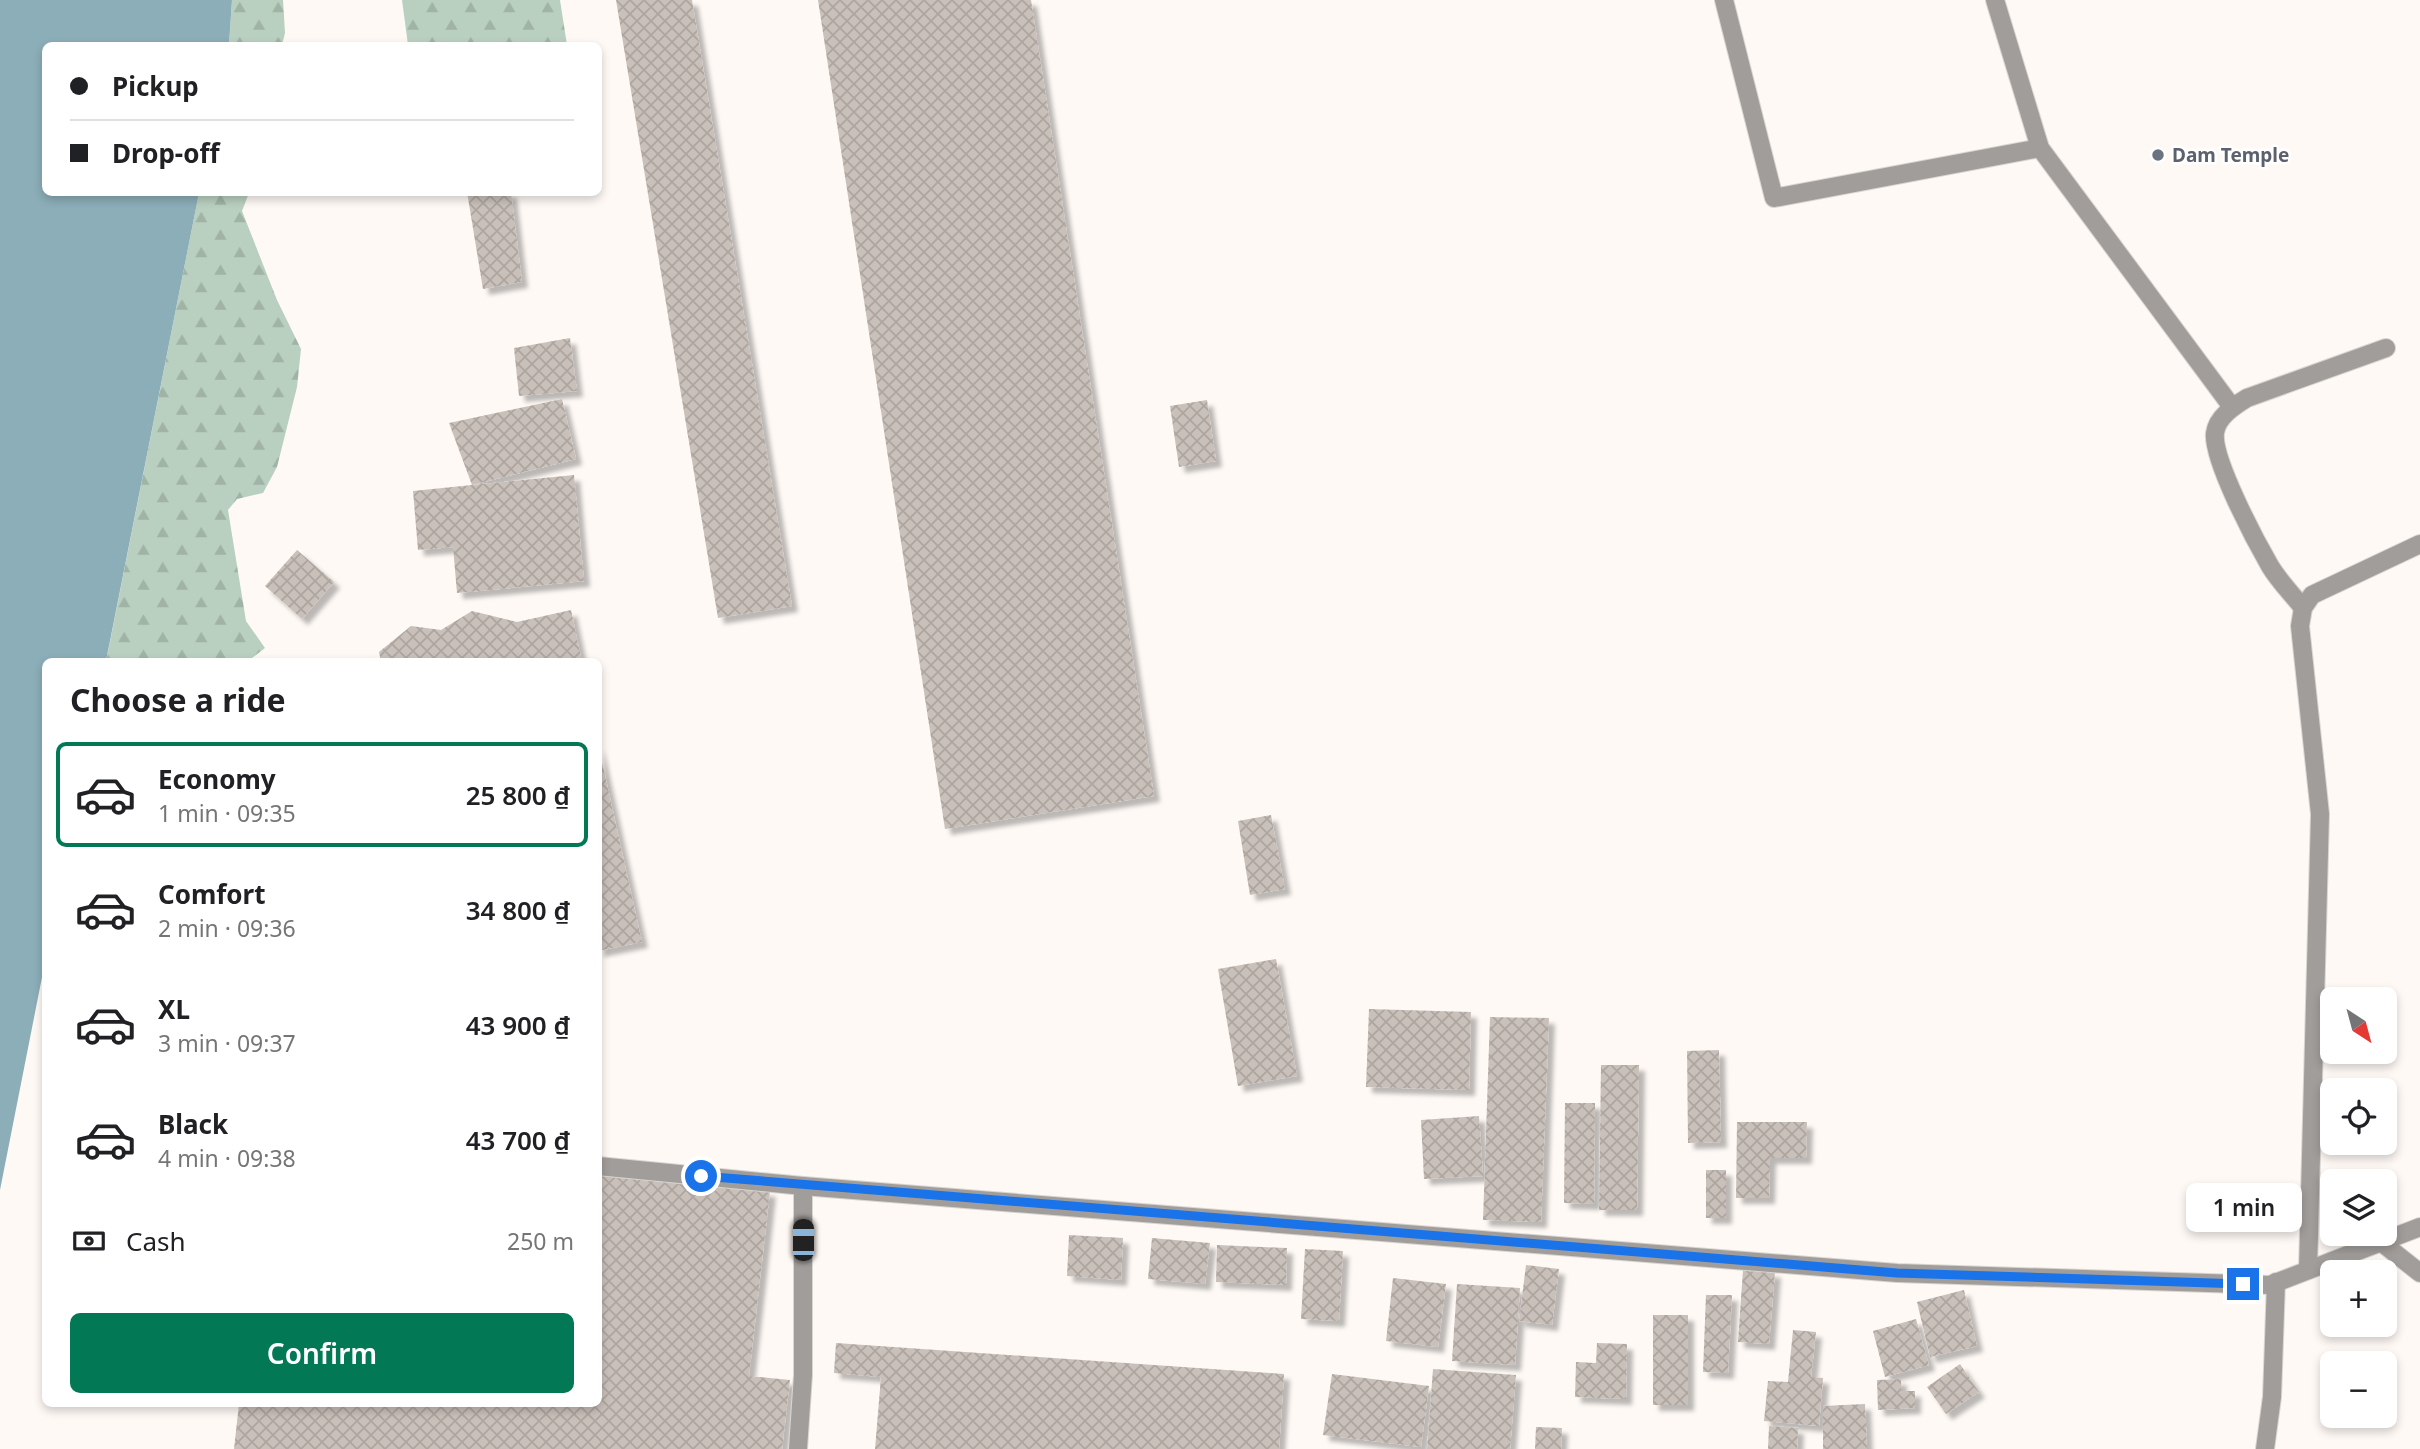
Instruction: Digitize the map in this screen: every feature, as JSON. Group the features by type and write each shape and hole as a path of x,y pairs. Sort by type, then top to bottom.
{"street":[{"path":"1724,0 1774,198 2040,148"},
{"path":"1994,0 2040,148 2232,407"},
{"path":"2303,608 2270,567 2225,475 2216,449 2215,433 2221,419 2232,407 2247,398 2386,348"},
{"path":"2308,1270 2320,814 2300,626 2303,608 2312,595 2420,544"},
{"path":"602,1166 1897,1273 2270,1284 2371,1246"},
{"path":"798,1449 803,1375 803,1185"},
{"path":"2397,1236 2420,1227"},
{"path":"2386,1246 2420,1273"},
{"path":"2264,1449 2272,1397 2277,1282"}],"green space":[{"path":"232,0 283,0 285,33 283,42 229,42"},
{"path":"402,0 560,0 567,42 408,42"},
{"path":"198,196 248,196 242,211 277,300 301,349 297,387 277,467 263,493 237,499 228,510 246,621 265,648 252,658 107,658"}],"water":[{"path":"0,0 232,0 229,42 42,42 42,196 198,196 107,658 42,658 42,977 0,1190"}],"building":[{"path":"616,0 692,0 792,606 718,618"},
{"path":"818,0 1031,0 1154,796 945,829"},
{"path":"468,196 511,196 522,282 483,289"},
{"path":"570,338 577,391 519,396 514,348"},
{"path":"562,399 576,459 472,485 449,423"},
{"path":"1207,400 1216,461 1179,467 1170,406"},
{"path":"574,475 584,581 457,593 453,547 418,550 413,491"},
{"path":"297,550 334,582 302,619 265,586"},
{"path":"571,610 581,658 380,658 379,652 411,626 441,630 472,611 517,622"},
{"path":"602,762 642,942 602,950"},
{"path":"1271,815 1285,889 1250,895 1238,821"},
{"path":"1276,959 1297,1076 1238,1086 1218,969"},
{"path":"1369,1009 1471,1012 1469,1090 1366,1087"},
{"path":"1490,1017 1549,1018 1541,1222 1483,1220"},
{"path":"1719,1050 1721,1142 1688,1143 1687,1051"},
{"path":"1601,1065 1639,1065 1637,1210 1599,1210"},
{"path":"1565,1103 1595,1103 1594,1204 1564,1203"},
{"path":"1479,1116 1483,1176 1424,1179 1421,1120"},
{"path":"1737,1122 1807,1122 1806,1158 1770,1158 1769,1198 1736,1198"},
{"path":"1706,1170 1726,1170 1726,1218 1706,1218"},
{"path":"602,1172 770,1191 749,1376 790,1380 782,1449 234,1449 239,1407 602,1407"},
{"path":"1069,1235 1123,1238 1121,1280 1067,1276"},
{"path":"1152,1238 1210,1243 1205,1284 1148,1279"},
{"path":"1217,1245 1287,1248 1286,1285 1216,1282"},
{"path":"1305,1249 1343,1251 1339,1321 1301,1319"},
{"path":"1526,1265 1559,1269 1552,1325 1519,1321"},
{"path":"1743,1270 1775,1272 1769,1344 1738,1342"},
{"path":"1393,1278 1446,1284 1438,1347 1386,1341"},
{"path":"1457,1284 1520,1288 1515,1365 1452,1361"},
{"path":"1964,1290 1977,1346 1930,1357 1917,1302"},
{"path":"1706,1295 1732,1295 1728,1373 1703,1372"},
{"path":"1653,1315 1688,1315 1688,1405 1653,1405"},
{"path":"1916,1319 1929,1365 1885,1377 1873,1331"},
{"path":"1793,1330 1816,1332 1811,1377 1823,1378 1819,1426 1764,1421 1768,1381 1788,1382"},
{"path":"836,1343 1284,1374 1279,1449 875,1449 881,1377 834,1373"},
{"path":"1597,1343 1627,1344 1626,1399 1575,1397 1576,1362 1596,1363"},
{"path":"1960,1364 1979,1392 1946,1414 1927,1387"},
{"path":"1433,1369 1516,1375 1510,1449 1427,1449"},
{"path":"1332,1374 1429,1386 1421,1447 1323,1435"},
{"path":"1901,1379 1901,1391 1915,1391 1915,1408 1878,1410 1877,1380"},
{"path":"1865,1404 1867,1449 1823,1449 1823,1406"},
{"path":"1769,1426 1798,1428 1797,1449 1768,1449"},
{"path":"1536,1427 1562,1428 1561,1449 1535,1449"}],"place":[{"name":"Dam Temple","path":"2158,155"}],"route":[{"path":"701,1176 1897,1273 2243,1284"}]}
